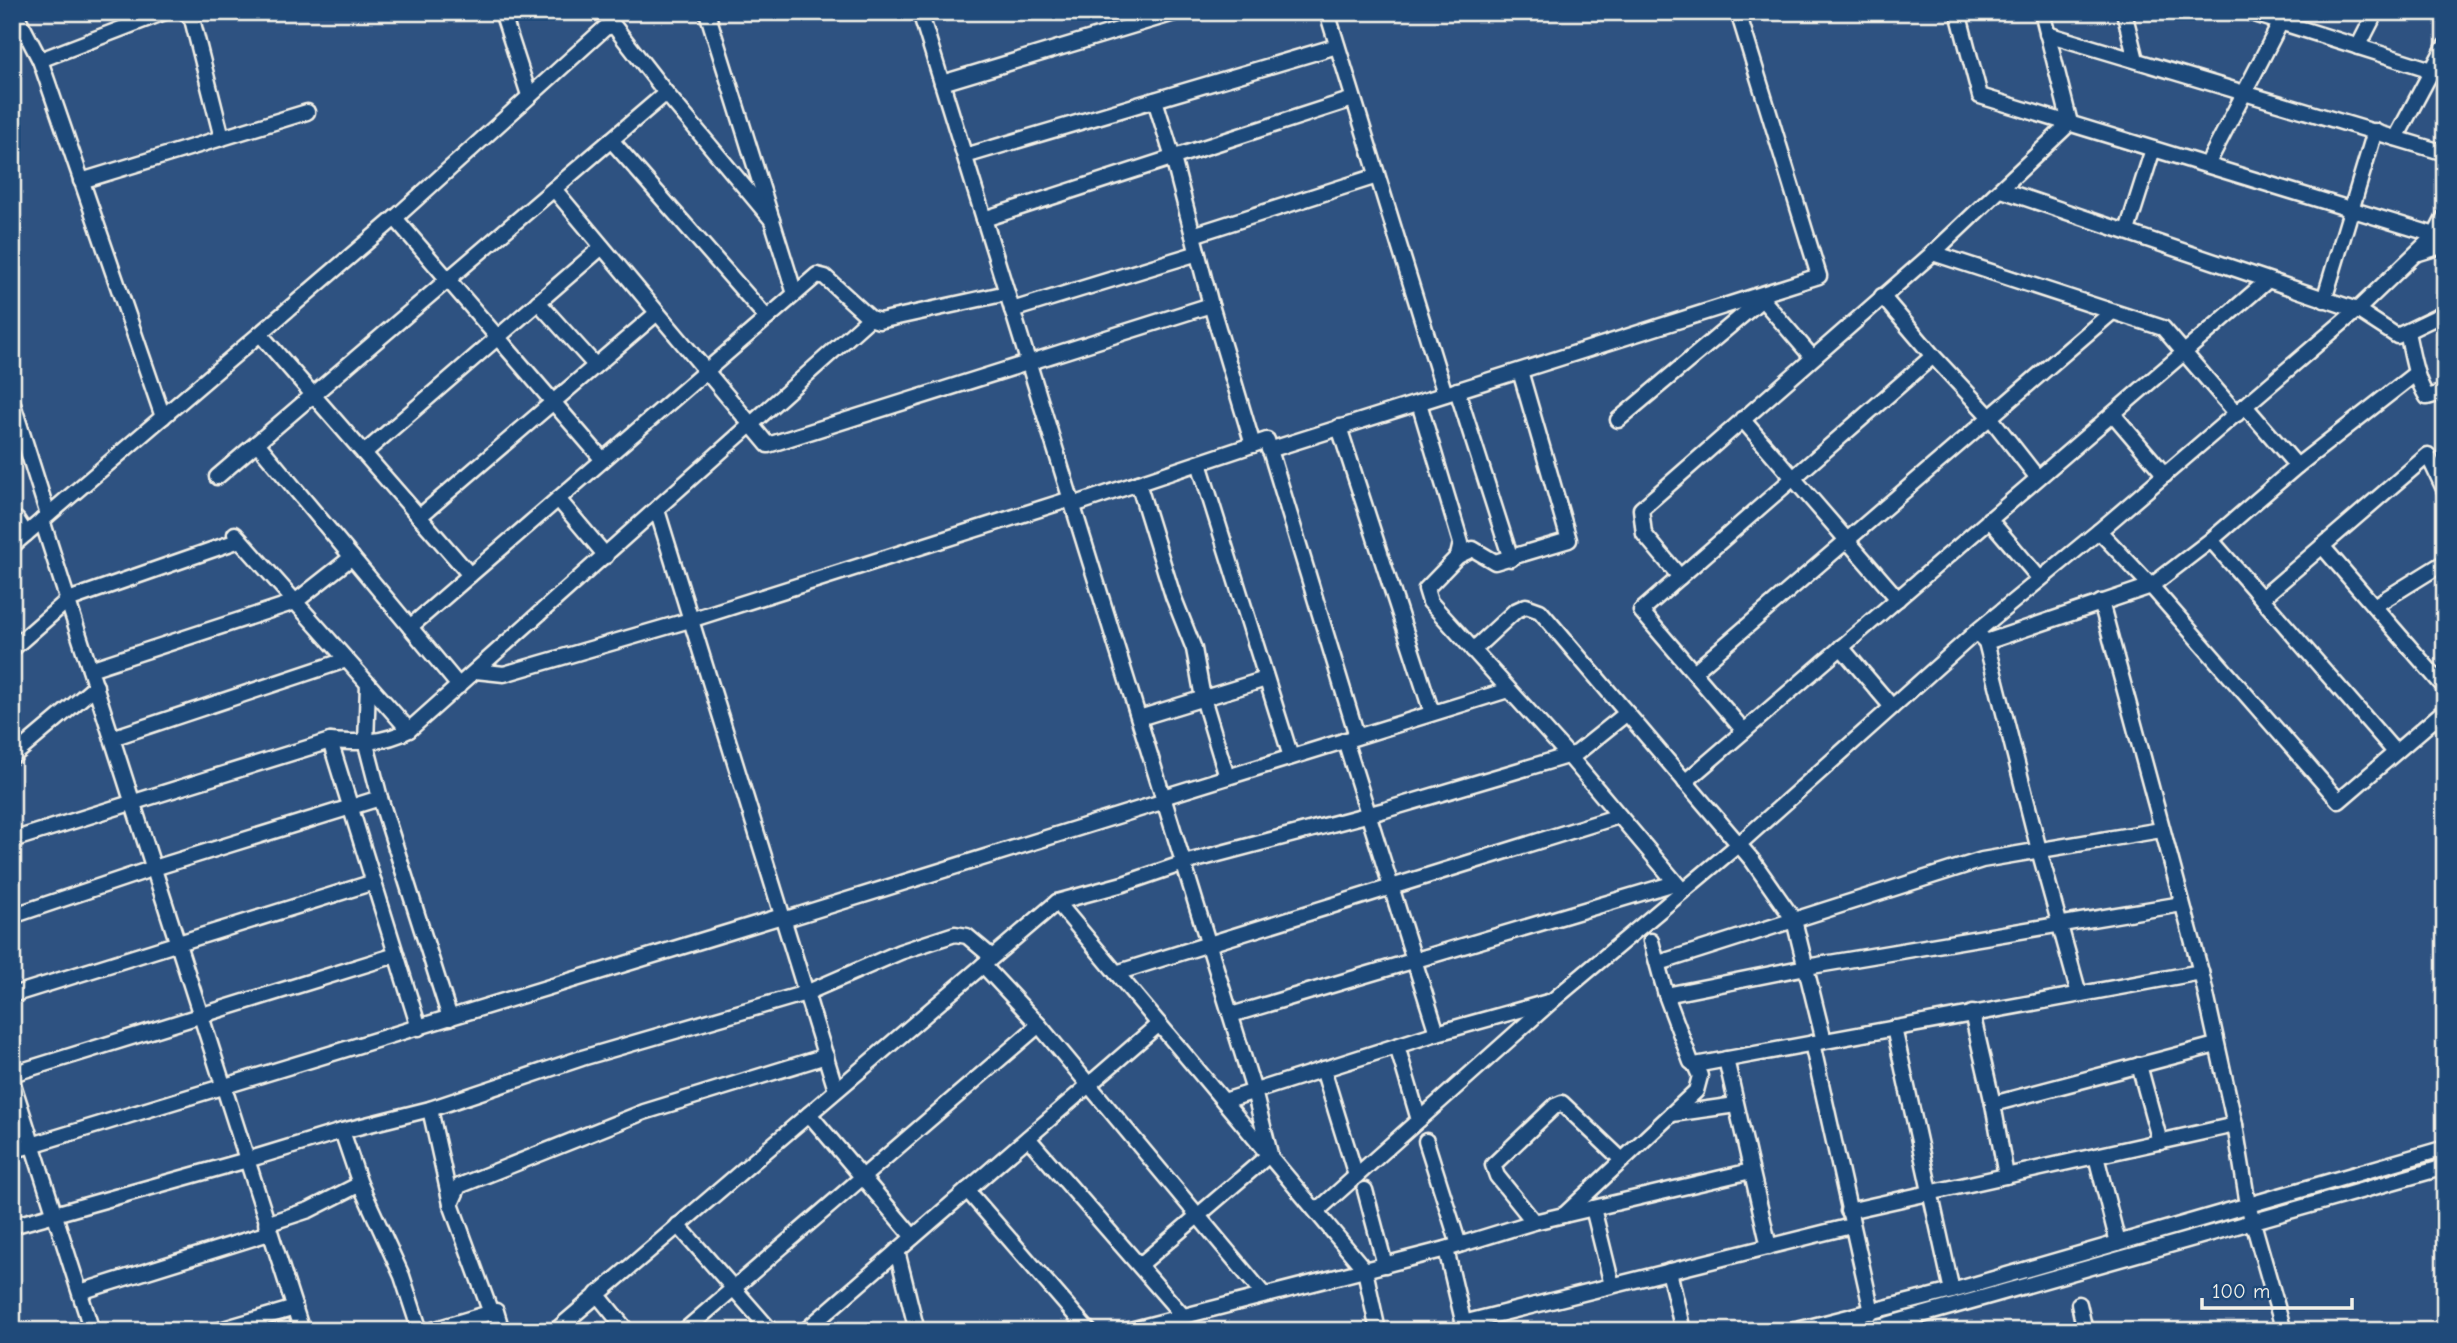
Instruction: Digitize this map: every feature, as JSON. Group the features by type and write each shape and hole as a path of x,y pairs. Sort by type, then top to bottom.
{"street":[{"path":"15,12 40,60 163,417"},
{"path":"40,60 165,12"},
{"path":"185,12 191,19 222,138"},
{"path":"502,12 529,95"},
{"path":"707,12 795,294"},
{"path":"921,12 1231,1015 1270,1154"},
{"path":"942,83 1178,12"},
{"path":"1327,12 1377,176 1511,559"},
{"path":"1269,450 1819,276 1738,12"},
{"path":"1958,12 1980,96 2351,209 2440,240"},
{"path":"2042,12 2070,123"},
{"path":"2124,12 2136,60"},
{"path":"2248,12 2284,17 2358,47 2432,70"},
{"path":"2358,47 2376,12"},
{"path":"2207,165 2284,17"},
{"path":"12,546 395,218 605,28 614,26 772,220"},
{"path":"2047,34 2445,153"},
{"path":"964,156 1337,46"},
{"path":"2396,138 2445,46"},
{"path":"217,477 666,93"},
{"path":"984,219 1353,99"},
{"path":"1155,100 1211,305 1253,445"},
{"path":"81,181 307,112"},
{"path":"1680,577 1644,534 1641,509 1933,253 2070,123"},
{"path":"2323,300 2375,131"},
{"path":"611,140 767,318"},
{"path":"2127,231 2153,149"},
{"path":"1193,235 1377,176"},
{"path":"554,189 768,445 1211,305"},
{"path":"2002,190 2357,310 2398,336 2445,313"},
{"path":"1317,1211 1679,886 1739,844 1892,707 1981,637 2040,579 2357,310 2415,254 2440,240 2445,216"},
{"path":"395,218 603,460"},
{"path":"364,453 602,247"},
{"path":"1012,310 1198,253"},
{"path":"1933,253 2163,328 2184,353 2297,466"},
{"path":"410,627 817,275 825,277 870,318 879,321 1007,293"},
{"path":"1685,782 2267,281"},
{"path":"1882,296 1990,417 2037,477"},
{"path":"1618,420 1762,299 1812,357"},
{"path":"538,303 596,365"},
{"path":"419,517 657,313"},
{"path":"1694,672 2112,313"},
{"path":"12,840 330,741 366,744 393,739 409,730 870,318"},
{"path":"2407,332 2416,373 2427,397 2445,392"},
{"path":"260,334 470,575"},
{"path":"1744,731 1642,611 1933,356"},
{"path":"1520,371 1569,540 1495,562 1473,549 1458,556 1426,589 1430,602 1569,756 1679,886"},
{"path":"1981,637 2151,586 2416,373"},
{"path":"12,401 17,429 68,600 302,1331"},
{"path":"1419,402 1461,543 1458,556"},
{"path":"2113,414 2165,475"},
{"path":"1742,419 1898,599"},
{"path":"1339,427 1432,713"},
{"path":"476,671 504,674 690,620 1138,483 1266,440 1351,738 1368,814 1437,1033"},
{"path":"257,443 460,685"},
{"path":"2262,598 2428,455 2441,475 2445,491"},
{"path":"1199,463 1291,757"},
{"path":"1138,483 1173,596 1194,649 1203,698 1227,777"},
{"path":"558,499 606,556"},
{"path":"657,510 836,1090"},
{"path":"12,519 17,520 26,534"},
{"path":"1989,519 2040,579"},
{"path":"2099,531 2151,586 2339,801 2445,710"},
{"path":"12,649 68,600 238,537 409,730"},
{"path":"2211,540 2395,752"},
{"path":"2322,546 2445,688"},
{"path":"90,669 295,602 352,557"},
{"path":"2374,606 2445,562"},
{"path":"2101,602 2201,972 2235,1125 2248,1205 2284,1331"},
{"path":"1473,650 1515,611 1526,606 1540,611 1739,844 1794,920 1805,967 1850,1219 1872,1312"},
{"path":"1981,637 2079,994"},
{"path":"1841,648 1892,707"},
{"path":"112,738 346,660"},
{"path":"1139,718 1266,679"},
{"path":"368,684 366,744 380,798 450,1018"},
{"path":"12,757 96,686"},
{"path":"12,1151 782,918 1508,690"},
{"path":"555,1331 1056,902 1123,884 1184,863 1569,756 1577,753 1627,713"},
{"path":"330,741 418,1028"},
{"path":"12,916 154,868 380,798"},
{"path":"1116,973 1619,816"},
{"path":"1659,963 1982,860 2161,830"},
{"path":"12,995 374,882"},
{"path":"1231,1015 1657,886 1679,886"},
{"path":"1056,902 1365,1270 1378,1331"},
{"path":"1666,995 1805,967 2182,904"},
{"path":"12,1226 342,1131 430,1109 582,1058 806,993 900,952 955,934 968,936 1264,1295"},
{"path":"1562,1216 1699,1085 1695,1065 1691,1062 1666,995 1651,941"},
{"path":"12,1074 396,955"},
{"path":"1695,1065 2201,972"},
{"path":"1224,1101 1437,1033 1552,1001"},
{"path":"1972,1013 2006,1176"},
{"path":"804,1331 1160,1024"},
{"path":"684,1331 1039,1025"},
{"path":"1894,1028 1952,1291"},
{"path":"1993,1104 2216,1045"},
{"path":"1397,1046 1419,1120"},
{"path":"451,1204 459,1186 644,1112 826,1056"},
{"path":"1726,1059 1769,1247"},
{"path":"2139,1065 2160,1142"},
{"path":"1323,1069 1356,1176"},
{"path":"12,1081 92,1331"},
{"path":"1534,1222 1497,1176 1493,1165 1555,1106 1562,1103 1622,1160"},
{"path":"1671,1114 1736,1105"},
{"path":"430,1109 451,1204 491,1312"},
{"path":"809,1114 913,1237"},
{"path":"1426,1140 1452,1247 1464,1327 1612,1285 1769,1247 1930,1193 2235,1125"},
{"path":"342,1131 360,1184 402,1276 420,1331"},
{"path":"1028,1138 1184,1316"},
{"path":"1841,1327 1872,1312 2445,1148"},
{"path":"1140,1265 1270,1154"},
{"path":"2096,1156 2118,1243"},
{"path":"1793,1331 1883,1326 2445,1167"},
{"path":"1126,1331 1385,1265 1534,1222 1751,1171"},
{"path":"79,1292 268,1228 360,1184"},
{"path":"967,1190 1089,1331"},
{"path":"1365,1190 1385,1265"},
{"path":"1594,1209 1612,1285"},
{"path":"678,1225 771,1331"},
{"path":"897,1251 917,1331"},
{"path":"1669,1271 1683,1331"},
{"path":"597,1294 627,1331"},
{"path":"2079,1304 2085,1331"},
{"path":"216,1331 295,1308"},
{"path":"429,1331 496,1311 502,1331"}]}
